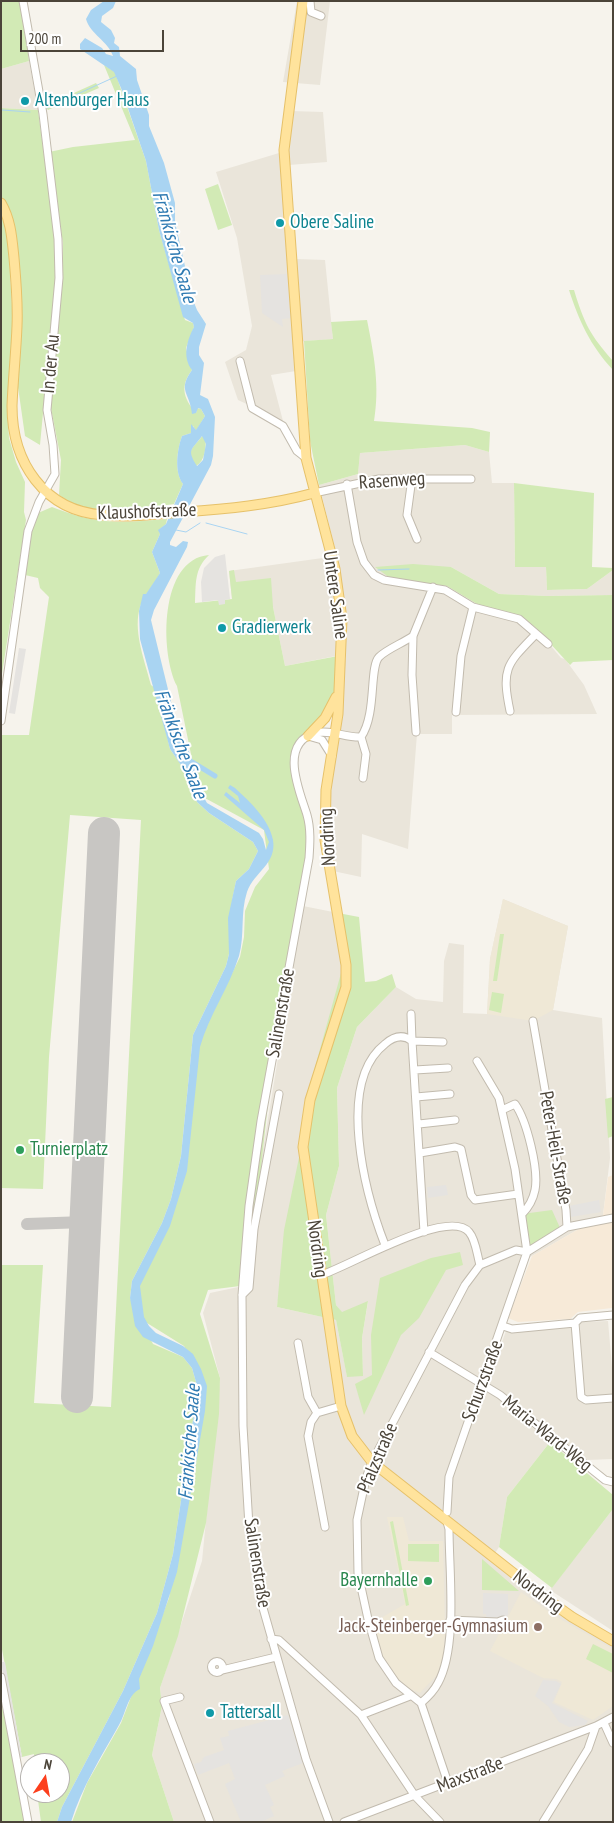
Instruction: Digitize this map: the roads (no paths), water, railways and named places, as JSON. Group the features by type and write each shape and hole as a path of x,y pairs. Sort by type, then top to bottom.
{"main road":[{"path":"303,1 284,150 306,458"},
{"name":"Klaushofstraße","path":"1,203 8,214 12,236 15,277 17,324 12,404 14,435 23,463 45,492 74,510 102,515 123,516 212,510 281,502 314,493"},
{"name":"Untere Saline","path":"306,458 335,569 342,619 338,714 335,734"},
{"path":"308,736 328,712 338,692"},
{"name":"Nordring","path":"335,734 326,798 324,840 344,940 346,987 310,1100 303,1147 320,1275 341,1406 352,1436 372,1462 572,1617 613,1641"}],"street":[{"name":"In der Au","path":"1,721 28,531 45,492 52,481 55,468 47,410 59,278 58,239 38,83 23,1"},
{"path":"310,1 311,12 321,16"},
{"path":"240,361 252,408 283,426 297,451 306,458"},
{"path":"412,478 407,515 417,539"},
{"name":"Rasenweg","path":"314,493 347,484 379,479 471,479"},
{"path":"347,484 358,542 364,562 374,575 384,580 445,590 473,607 519,619 548,644"},
{"path":"416,732 412,674 413,636 433,588"},
{"path":"456,712 461,656 473,607"},
{"path":"510,711 505,689 508,667 513,658 536,634"},
{"path":"363,778 366,754 361,737 368,726 373,706 375,664 379,657 413,636"},
{"path":"308,736 316,733 335,734 351,738 361,737"},
{"path":"308,736 322,740 332,756"},
{"name":"Salinenstraße","path":"308,736 297,749 294,772 309,826 309,858 255,1157 244,1249 242,1295 243,1426 246,1490 261,1601 306,1759 329,1822"},
{"path":"411,1014 424,1232"},
{"name":"Peter-Heil-Straße","path":"527,1252 567,1227 566,1210 532,1021"},
{"path":"385,1245 370,1204 362,1172 360,1098 366,1069 377,1051 393,1038 401,1036 412,1042 443,1042"},
{"path":"320,1275 385,1245 452,1225 469,1231 480,1265 516,1250 527,1252 522,1214 499,1098 477,1062"},
{"path":"415,1070 448,1068"},
{"name":"Salinenstraße","path":"242,1295 249,1288 254,1229 279,1094"},
{"path":"416,1098 450,1094"},
{"path":"502,1110 515,1104 524,1119 536,1176 533,1199 522,1214"},
{"path":"418,1124 455,1120"},
{"path":"420,1152 455,1147 461,1149 474,1200 518,1194"},
{"path":"567,1227 613,1218"},
{"name":"Schurzstraße","path":"447,1512 449,1477 503,1326 527,1252"},
{"name":"Pfalzstraße","path":"421,1704 396,1683 380,1658 368,1619 358,1572 357,1520 366,1478 372,1462 465,1285 480,1265"},
{"path":"503,1326 512,1329 575,1323 580,1318 613,1316"},
{"path":"575,1323 581,1397 586,1400 613,1398"},
{"path":"298,1343 308,1397 317,1413"},
{"name":"Maria-Ward-Weg","path":"429,1352 500,1395 605,1480 613,1482"},
{"path":"325,1527 308,1436 311,1422 317,1413 341,1406"},
{"path":"447,1522 450,1620 448,1653 442,1674 431,1694 421,1704 448,1783"},
{"path":"450,1620 498,1622 503,1620"},
{"path":"271,1639 279,1640 360,1715 415,1796 440,1822"},
{"path":"222,1670 276,1657"},
{"path":"1,1677 28,1822"},
{"path":"360,1715 410,1696"},
{"path":"180,1698 164,1701 210,1822"},
{"name":"Maxstraße","path":"344,1822 604,1723 613,1717"},
{"path":"604,1723 613,1743"},
{"path":"543,1822 588,1749 596,1726"}],"water":[{"name":"Fränkische Saale","path":"104,1 116,1 113,8 102,16 101,22 111,30 115,38 114,43 119,47 120,56 136,69 137,80 149,115 149,126 164,163 175,203 175,222 187,275 187,285 197,310 206,324 199,347 199,355 204,363 200,395 208,399 215,417 213,456 211,465 170,542 170,545 176,547 183,541 188,542 154,610 151,620 175,718 192,759 199,789 207,803 259,833 266,850 269,842 264,830 224,795 226,792 240,803 238,796 228,788 230,785 235,788 253,805 263,818 271,832 273,848 268,862 250,885 247,892 239,956 208,1024 200,1047 187,1171 170,1226 140,1286 144,1317 149,1326 156,1333 183,1346 193,1354 207,1386 205,1411 177,1572 153,1646 139,1679 140,1689 129,1700 121,1721 86,1784 71,1822 57,1822 64,1803 70,1803 70,1792 123,1691 157,1613 173,1554 196,1400 196,1382 192,1368 183,1357 143,1337 135,1326 130,1298 132,1281 162,1223 171,1199 181,1156 193,1035 226,966 229,954 228,918 236,881 249,869 258,851 253,842 209,813 197,802 183,768 170,749 140,639 139,611 143,594 146,594 160,573 152,552 160,534 158,530 166,524 183,484 177,467 180,442 182,436 191,433 191,424 196,430 205,416 201,409 198,408 196,413 192,414 186,392 185,383 192,370 186,354 189,337 194,327 193,323 183,317 159,230 146,161 114,72 80,49 80,44 85,38 102,48 106,54 113,56 107,46 91,29 86,19 91,10","holes":["202,436 206,444 203,460 197,466 191,453 193,447"]}],"waterway":[{"path":"47,108 117,76"},
{"path":"2,110 30,112"},
{"path":"176,530 186,532 200,523"},
{"path":"206,523 247,534"},
{"path":"378,570 409,569"},
{"name":"Fränkische Saale","path":"192,762 215,776"}],"place":[{"name":"Altenburger Haus","path":"25,101"},
{"name":"Obere Saline","path":"280,223"},
{"name":"Gradierwerk","path":"222,628"},
{"name":"Turnierplatz","path":"20,1150"},
{"name":"Bayernhalle","path":"428,1581"},
{"name":"Jack-Steinberger-Gymnasium","path":"538,1627"},
{"name":"Tattersall","path":"210,1713"}]}
